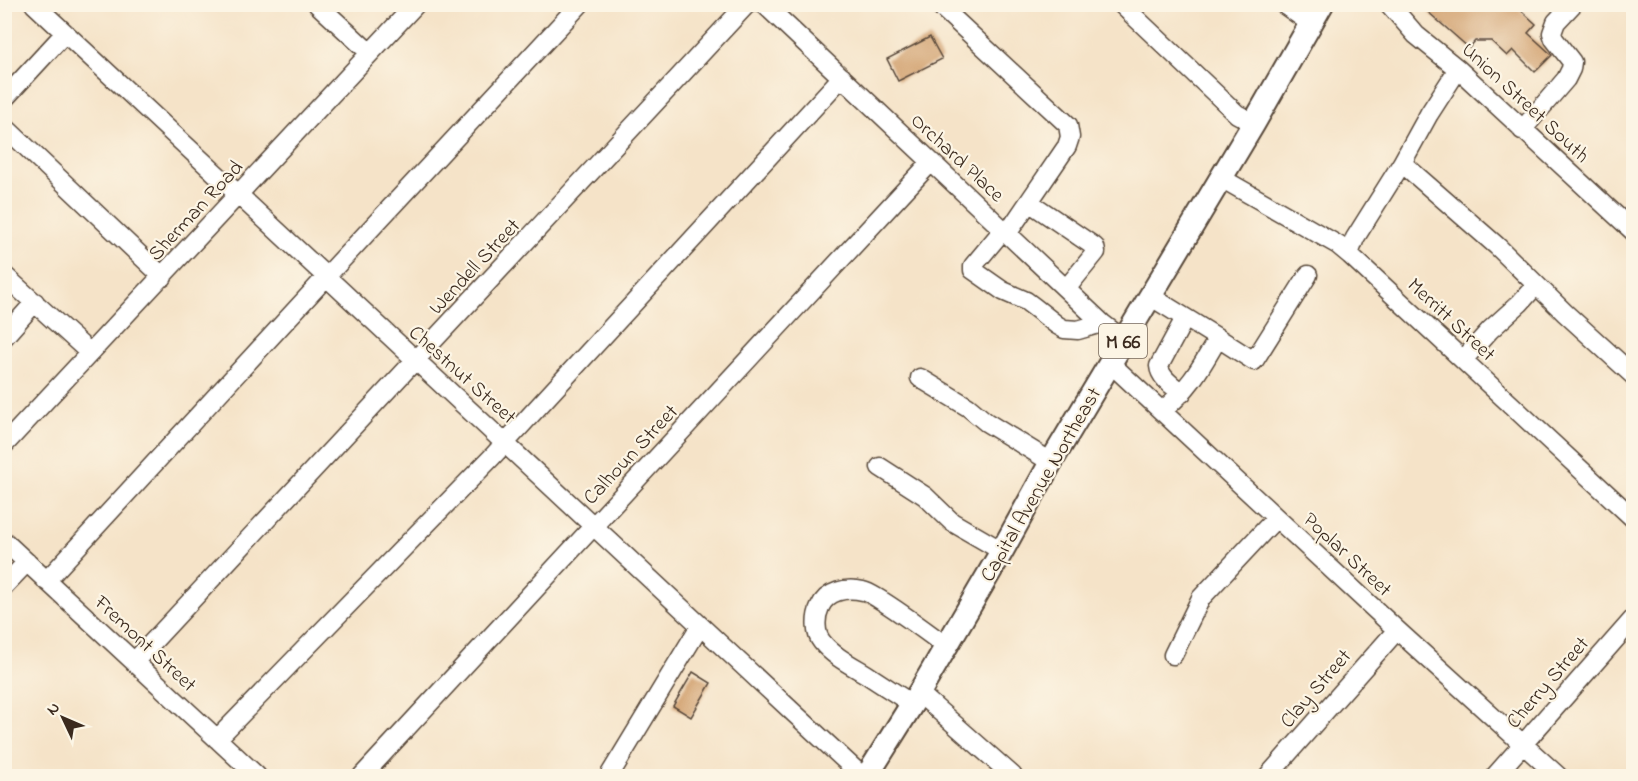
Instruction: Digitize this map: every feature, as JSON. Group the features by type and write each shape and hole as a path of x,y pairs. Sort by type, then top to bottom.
{"main road":[{"name":"Capital Avenue Northeast","path":"867,777 1002,551 1051,462 1254,123 1316,14"}],"street":[{"name":"Chestnut Street","path":"34,4 862,777"},
{"path":"317,4 370,53"},
{"name":"Sherman Road","path":"4,445 416,4"},
{"path":"46,581 580,4"},
{"name":"Wendell Street","path":"134,662 747,4"},
{"name":"Orchard Place","path":"764,4 1066,290 1124,340"},
{"path":"938,4 1068,125 1070,137 1029,202 973,266 973,270 1003,291 1026,301 1064,329 1078,330 1102,323"},
{"path":"1121,4 1237,114 1254,123"},
{"path":"1282,4 1316,14"},
{"name":"Union Street South","path":"1389,4 1416,35 1458,69 1634,232"},
{"path":"1522,130 1566,79 1571,69 1572,62 1552,33 1556,22 1573,4"},
{"path":"4,99 65,33"},
{"path":"1349,254 1355,238 1458,69"},
{"path":"216,739 504,443 842,77"},
{"path":"4,126 163,277"},
{"name":"Calhoun Street","path":"362,777 931,162"},
{"path":"1402,163 1497,246 1634,376"},
{"name":"Merritt Street","path":"1221,178 1338,245 1349,254 1634,519"},
{"path":"1029,202 1095,247 1095,252 1066,290"},
{"path":"4,274 90,353"},
{"path":"1150,296 1254,361 1308,274"},
{"path":"1463,360 1536,285"},
{"path":"4,337 35,302"},
{"path":"1182,393 1164,378 1159,366 1185,318"},
{"path":"1162,411 1194,379 1218,338"},
{"name":"Poplar Street","path":"1110,363 1558,777"},
{"path":"920,378 1051,462"},
{"path":"880,467 925,496 952,522 1002,551"},
{"path":"1173,655 1201,598 1276,518"},
{"name":"Fremont Street","path":"4,541 257,777"},
{"path":"4,586 27,562"},
{"path":"946,646 884,602 864,591 834,592 822,603 817,613 819,640 830,651 844,661 915,699 1013,777"},
{"name":"Cherry Street","path":"1495,777 1634,618"},
{"path":"609,777 700,626"},
{"name":"Clay Street","path":"1268,777 1397,630"}],"building":[{"path":"1433,4 1514,4 1536,24 1528,33 1552,55 1535,72 1513,50 1507,56 1491,41 1475,41 1469,48 1427,11"},
{"path":"930,37 942,59 898,81 887,59"},
{"path":"693,672 711,683 691,717 673,706"}]}
